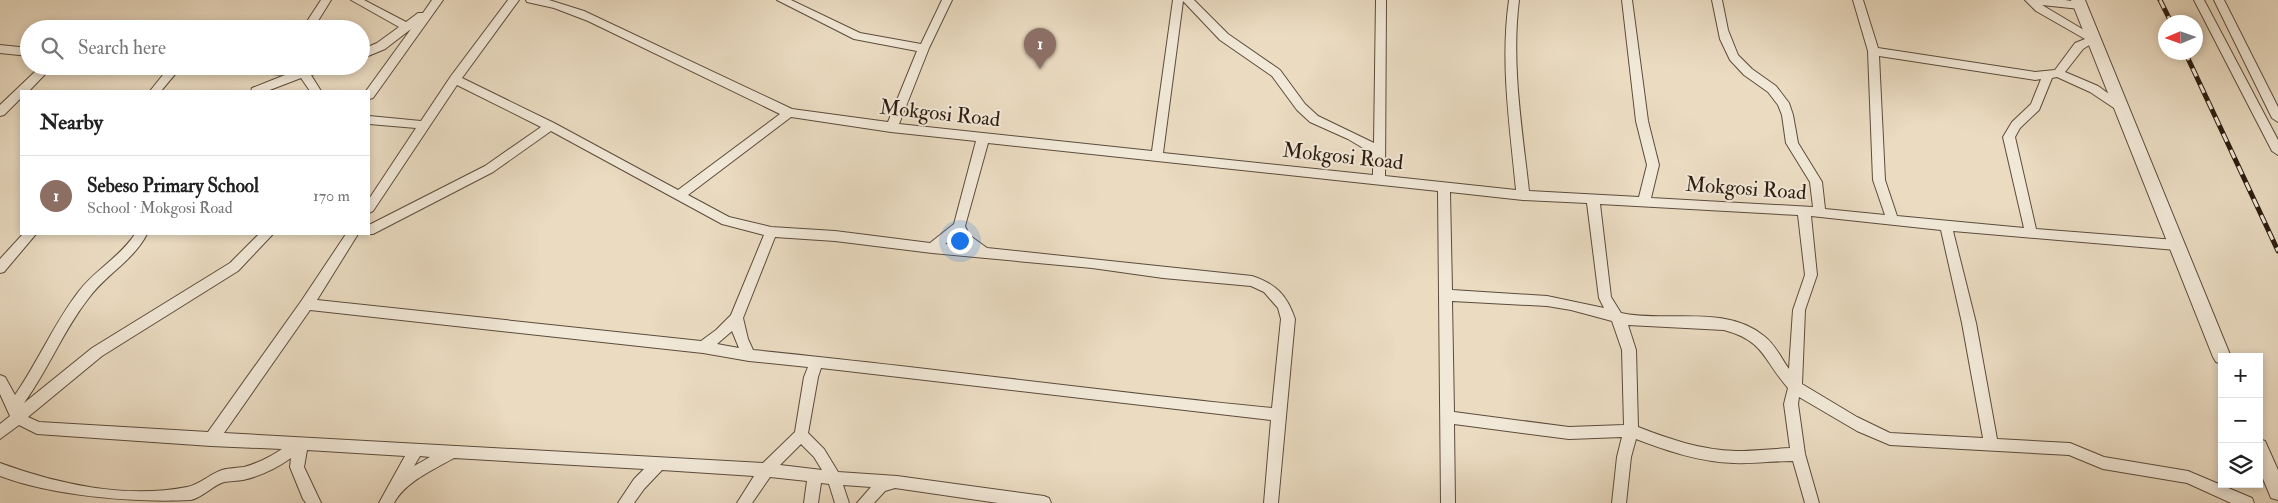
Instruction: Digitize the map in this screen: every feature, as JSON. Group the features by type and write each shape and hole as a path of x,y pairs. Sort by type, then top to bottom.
{"street":[{"path":"313,20 326,0"},
{"path":"356,0 407,27"},
{"path":"370,206 456,79 514,0"},
{"name":"Mokgosi Road","path":"531,0 552,2 574,10 661,50 789,114 891,128 1523,195 1819,212 1946,226 2176,245"},
{"path":"782,0 858,36 924,48"},
{"path":"891,128 924,48 947,0"},
{"path":"1157,155 1178,0"},
{"path":"1188,0 1224,37 1276,73 1301,107 1314,119 1352,136 1380,152"},
{"path":"1379,180 1381,0"},
{"path":"1514,0 1510,31 1510,66 1523,195"},
{"path":"1627,0 1642,121 1653,165 1644,201"},
{"path":"1717,0 1722,30 1731,55 1744,69 1777,93 1785,106 1788,113 1791,140 1799,158 1816,179 1819,212"},
{"path":"1858,0 1872,52 1879,180 1892,221"},
{"path":"2027,0 2079,2 2220,353"},
{"path":"2031,0 2040,9 2094,39"},
{"path":"2199,0 2278,151"},
{"path":"2219,0 2278,118"},
{"path":"370,94 439,1"},
{"path":"370,51 381,46 430,12"},
{"path":"2031,233 2010,137 2018,122 2032,111 2041,98 2053,74 2079,46 2094,39"},
{"path":"0,49 20,51"},
{"path":"1872,52 2035,76 2053,74 2094,89 2121,107"},
{"path":"24,90 39,75"},
{"path":"156,90 169,75"},
{"path":"257,90 272,75"},
{"path":"258,90 290,75"},
{"path":"304,75 315,90"},
{"path":"456,79 550,126 726,221 772,232 835,236 932,248 1092,262 1164,273 1224,277 1252,281 1268,288 1284,306 1288,320 1271,503"},
{"path":"0,112 20,94"},
{"path":"678,196 789,114"},
{"path":"370,120 424,125"},
{"path":"370,231 489,169 550,126"},
{"path":"932,248 959,226 983,138"},
{"path":"1444,187 1448,503"},
{"path":"1593,200 1605,298 1627,338 1629,350 1631,431 1624,457 1619,503"},
{"path":"1804,211 1812,262 1811,275 1799,310 1795,386 1791,404 1798,454 1812,503"},
{"path":"959,226 964,238 983,252"},
{"path":"1946,226 1969,324 1991,443"},
{"path":"703,347 736,318 772,232"},
{"path":"0,268 29,235"},
{"path":"0,433 15,412 59,332 84,294 113,263 128,251 140,235"},
{"path":"15,412 97,352 234,267 266,235"},
{"path":"211,440 307,304 351,235"},
{"path":"341,250 364,235"},
{"path":"1444,295 1563,303 1616,318 1724,326 1740,329 1766,346 1795,386 1866,430 1890,439 1991,443 2070,449 2103,463 2188,477 2247,503"},
{"path":"307,304 703,347 749,355 817,361 1278,415"},
{"path":"736,318 741,339 749,355"},
{"path":"744,503 766,470 801,435 812,377 817,361"},
{"path":"0,381 15,412 38,428 211,440 766,470 834,478 897,482 1044,503"},
{"path":"1446,417 1569,433 1631,431 1673,447 1705,454 1735,457 1798,454"},
{"path":"801,435 819,453 834,478 842,503"},
{"path":"0,469 39,484 86,493 132,499 169,497 191,493 222,477 249,472 270,464 301,444"},
{"path":"301,444 297,467 308,494 314,503"},
{"path":"389,498 416,450"},
{"path":"389,498 423,468 452,452"},
{"path":"2263,456 2278,492"},
{"path":"626,503 639,484 658,465"},
{"path":"811,503 815,476"},
{"path":"864,503 881,486 897,482"}],"railway":[{"path":"2160,0 2168,15"},
{"path":"2189,60 2278,251"}],"place":[{"name":"Sebeso Primary School","path":"1040,69"}]}
